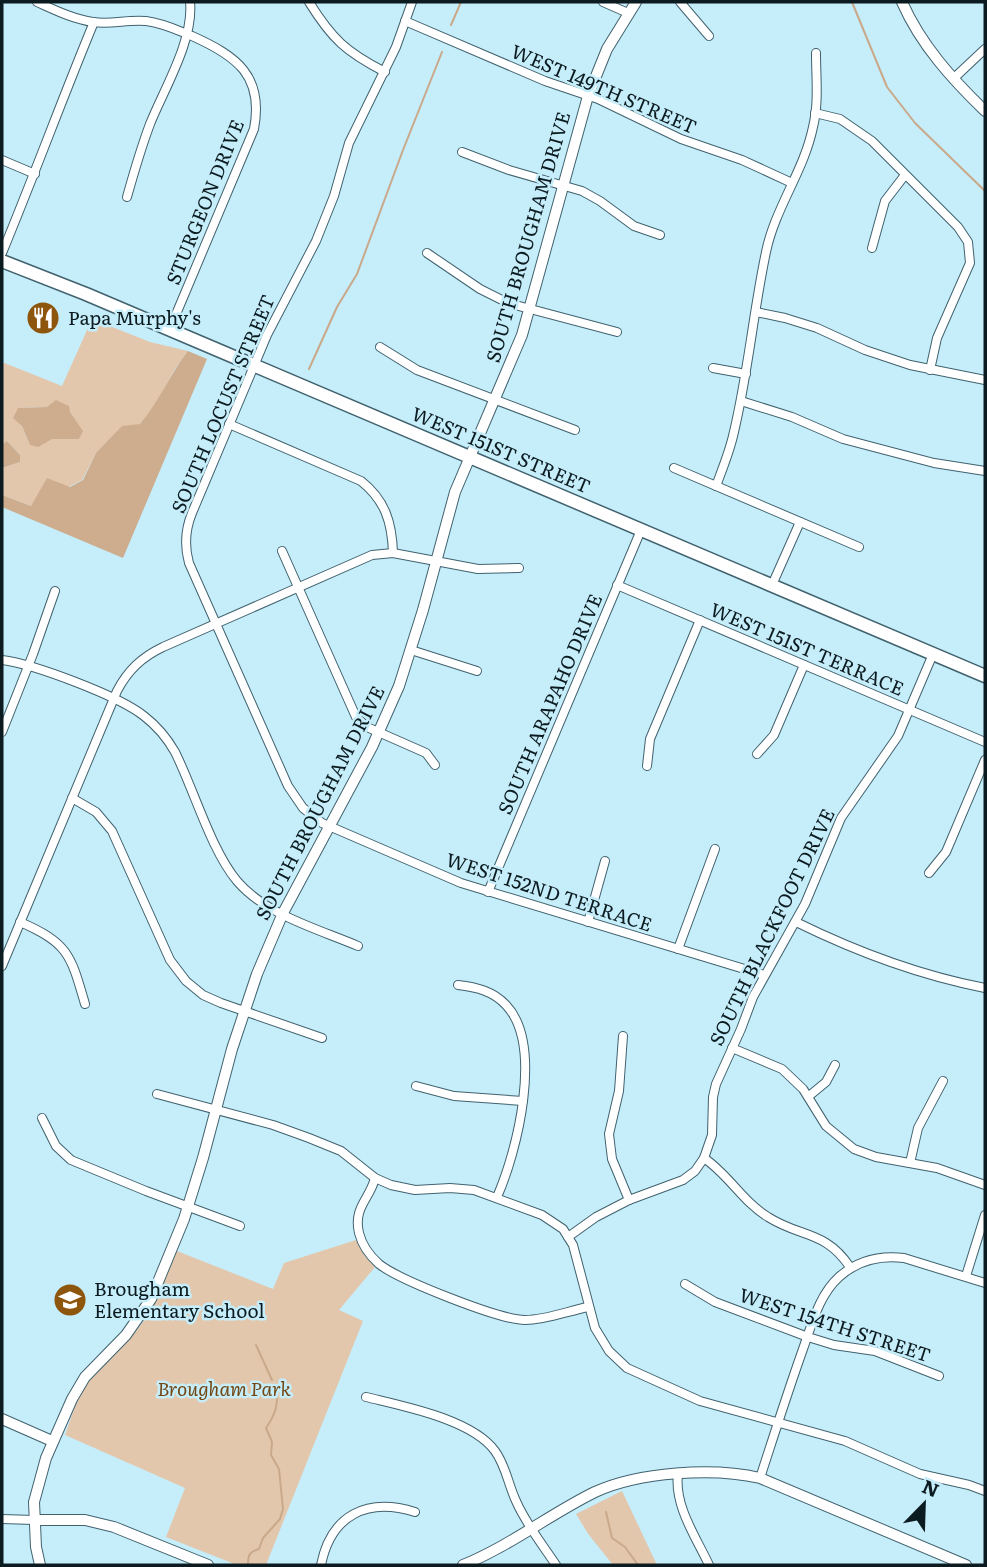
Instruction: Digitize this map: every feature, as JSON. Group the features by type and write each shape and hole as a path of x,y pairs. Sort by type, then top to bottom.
{"main road":[{"name":"WEST 151ST STREET","path":"2,261 86,294 985,676"}],"street":[{"name":"STURGEON DRIVE","path":"37,2 77,19 94,22 145,21 169,26 224,51 242,66 253,86 257,114 250,139 169,331"},
{"path":"127,197 140,150 187,34 191,16 190,2"},
{"path":"309,2 338,43 385,72"},
{"name":"SOUTH LOCUST STREET","path":"329,825 308,813 294,797 189,563 186,534 192,513 253,366 316,242 334,196 349,143 385,72 412,2"},
{"path":"603,2 628,13"},
{"name":"SOUTH BROUGHAM DRIVE","path":"40,1565 34,1520 37,1485 52,1441 85,1377 126,1335 151,1299 188,1206 243,1012 283,913 379,732 411,650 447,518 513,359 530,309 588,96 607,48 636,2"},
{"path":"680,2 709,36"},
{"path":"902,2 924,42 953,79 985,111"},
{"name":"WEST 149TH STREET","path":"405,21 545,81 588,96 681,139 742,160 792,183"},
{"path":"2,253 94,22"},
{"path":"953,79 985,49"},
{"path":"716,486 733,439 766,249 807,148 815,113 816,53"},
{"path":"815,113 840,119 872,141 958,227 968,242 970,263 937,338 930,370"},
{"path":"462,152 509,170 582,191 634,226 660,235"},
{"path":"2,160 34,174"},
{"path":"872,248 885,201 905,175"},
{"path":"427,253 480,289 508,303 617,332"},
{"path":"755,312 817,328 865,350 930,370 985,380"},
{"path":"380,347 408,366 575,430"},
{"path":"713,368 746,374"},
{"path":"741,401 792,417 843,439 924,461 985,471"},
{"path":"229,424 361,481 377,496 387,513 393,553"},
{"path":"674,468 859,547"},
{"path":"772,585 800,522"},
{"name":"SOUTH ARAPAHO DRIVE","path":"488,892 641,530"},
{"path":"282,551 356,717 367,727 425,753 435,765"},
{"path":"2,966 114,699 123,680 141,660 163,647 372,555 393,553 478,569 519,568"},
{"name":"WEST 151ST TERRACE","path":"617,585 985,742"},
{"path":"2,732 55,591"},
{"path":"647,766 650,739 699,620"},
{"path":"411,650 477,671"},
{"name":"SOUTH BLACKFOOT DRIVE","path":"704,1158 712,1135 716,1084 764,975 796,922 841,818 886,756 910,710 933,654"},
{"path":"2,660 29,665 114,699 143,715 166,738 228,868 246,890 283,913 358,946"},
{"path":"757,754 774,736 804,665"},
{"path":"929,873 946,852 985,760"},
{"path":"72,798 96,812 111,831 164,948 179,974 203,995 243,1012 321,1038"},
{"name":"WEST 152ND TERRACE","path":"329,825 344,834 488,892 764,975"},
{"path":"678,949 715,849"},
{"path":"588,922 605,861"},
{"path":"20,922 47,934 65,951 74,968 85,1004"},
{"path":"796,922 882,960 985,988"},
{"path":"458,985 477,987 507,1005 522,1036 523,1101 509,1167 497,1196"},
{"path":"624,1036 619,1091 609,1134 612,1159 629,1200"},
{"path":"732,1048 782,1069 809,1096 826,1126 845,1143 876,1157 937,1168 985,1185"},
{"path":"809,1096 826,1082 835,1065"},
{"path":"910,1163 918,1128 943,1082"},
{"path":"416,1086 454,1096 523,1101"},
{"path":"157,1094 273,1125 334,1149 349,1157 375,1178 391,1185 415,1190 462,1188 497,1196 549,1218 563,1229 573,1245 588,1307 603,1342 627,1368 700,1401 845,1441 920,1474 985,1491"},
{"path":"42,1118 56,1146 71,1160 240,1226"},
{"path":"568,1237 629,1200 683,1180 695,1171 704,1158 719,1169 751,1205 790,1229 821,1238 837,1251 850,1268"},
{"path":"375,1178 362,1202 359,1232 366,1249 386,1269 500,1317 535,1320 588,1307"},
{"path":"966,1276 985,1215"},
{"path":"760,1478 825,1294 850,1268 874,1258 891,1256 985,1283"},
{"name":"WEST 154TH STREET","path":"685,1284 715,1302 808,1336 834,1345 875,1351 939,1376"},
{"path":"366,1397 438,1416 483,1439 501,1460 516,1500 556,1565"},
{"path":"2,1419 52,1441"},
{"path":"463,1565 487,1555 578,1501 607,1487 646,1477 737,1473 760,1478 966,1565"},
{"path":"678,1474 677,1489 681,1504 709,1565"},
{"path":"321,1565 336,1529 357,1511 368,1507 393,1507 415,1512"},
{"path":"2,1519 85,1520 114,1527 205,1565"}],"green space":[{"path":"92,319 150,342 188,351 153,409 140,424 96,453 82,480 31,506 2,495 2,468 20,462 20,455 7,441 2,444 2,362 62,386","holes":["47,407 70,412 82,431 79,439 52,439 30,445 18,408"]},
{"name":"Brougham Park","path":"356,1240 375,1267 339,1310 363,1321 266,1565 237,1565 166,1537 185,1488 65,1435 76,1403 88,1382 149,1314 177,1251 273,1289 284,1263"},
{"path":"622,1491 657,1565 613,1565 576,1514"}],"shaded area":[{"path":"188,351 207,359 123,558 2,507 2,495 31,506 47,478 70,487 83,480 96,453 122,426 140,424"},
{"path":"56,400 69,406 83,431 79,439 52,439 38,447 30,445 22,426 13,418 18,408 47,407"},
{"path":"7,441 20,455 20,462 2,468 2,444"}],"waterway":[{"path":"451,25 461,2"},
{"path":"852,2 887,87 915,123 985,191"},
{"path":"309,369 337,307 357,274 442,52"},
{"path":"256,1345 272,1380"},
{"path":"248,1565 250,1554 259,1549 263,1538 280,1519 283,1509 279,1469 271,1455 272,1442 266,1428 276,1409 276,1389"},
{"path":"606,1512 612,1538 625,1547 638,1565"}],"place":[{"name":"Papa Murphy's","path":"43,318"},
{"name":"Brougham Elementary School","path":"70,1300"}]}
